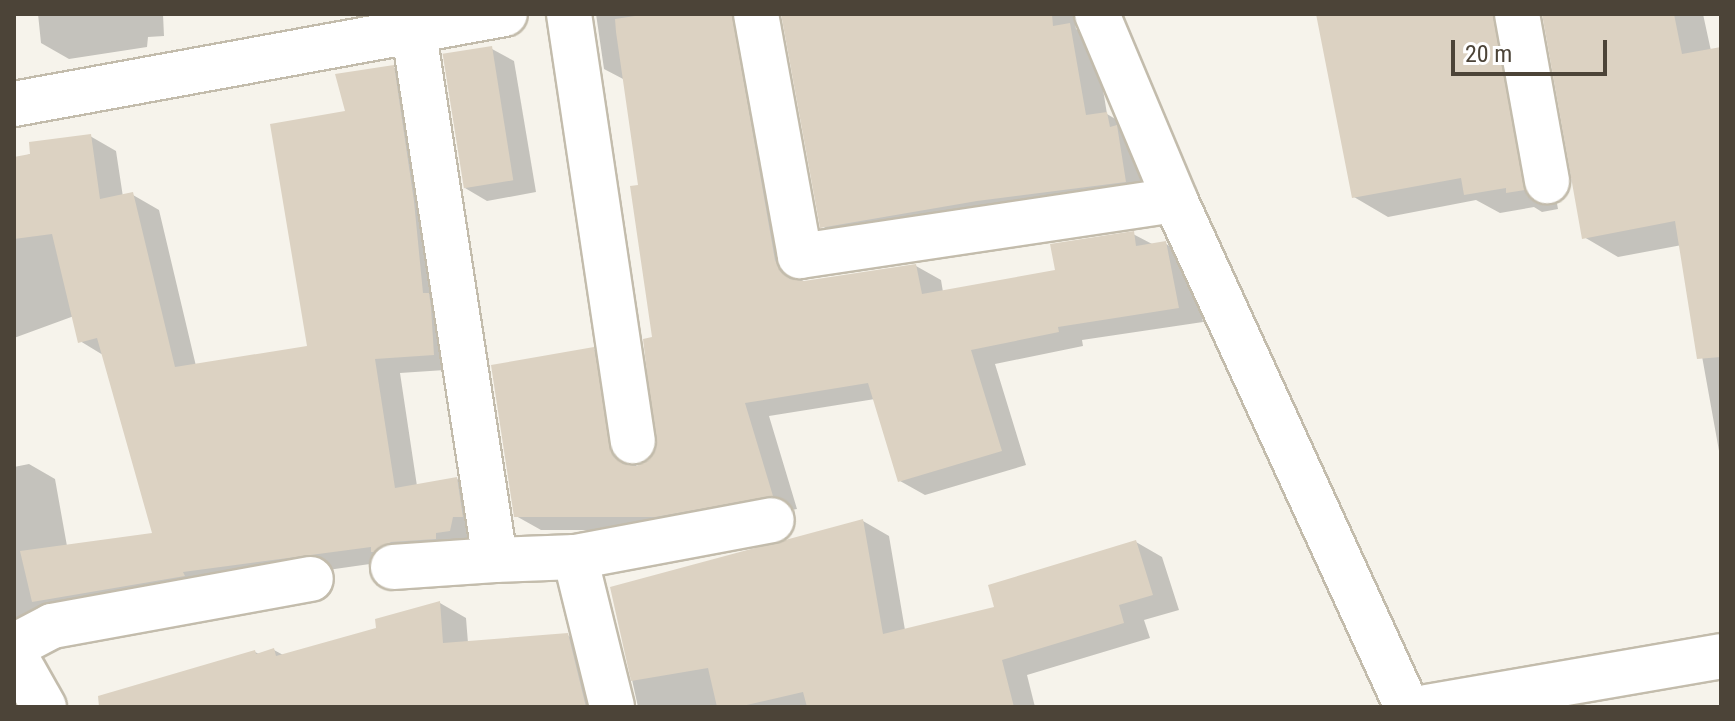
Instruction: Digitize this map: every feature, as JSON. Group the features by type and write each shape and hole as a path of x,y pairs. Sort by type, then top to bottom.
{"street":[{"path":"16,91 413,23 505,14"},
{"path":"569,14 633,441"},
{"path":"756,14 800,256 1175,200"},
{"path":"1097,14 1175,200 1407,707"},
{"path":"1517,14 1547,181"},
{"path":"413,23 495,560"},
{"path":"393,567 575,557 772,520"},
{"path":"575,557 612,707"},
{"path":"14,646 52,626 311,579"},
{"path":"14,654 44,707"},
{"path":"1427,707 1721,656"}],"building":[{"path":"648,14 732,14 775,260 780,271 790,279 804,281 916,264 922,294 1055,270 1050,244 1134,231 1136,246 1166,241 1179,308 1058,327 1059,332 971,350 1002,451 898,482 868,383 745,403 773,496 655,517 514,517 491,365 594,347 613,456 623,464 636,466 649,460 656,449 643,339 652,337 630,186 638,185 615,19"},
{"path":"781,14 1052,14 1053,26 1070,23 1086,115 1107,112 1110,127 1117,125 1126,182 977,201 820,228"},
{"path":"1316,14 1493,14 1525,190 1506,193 1506,188 1464,195 1461,178 1352,198"},
{"path":"1542,14 1674,14 1682,54 1721,47 1721,357 1697,359 1675,221 1582,239"},
{"path":"492,46 513,180 464,188 443,54"},
{"path":"394,65 414,201 423,293 429,293 431,307 434,355 375,359 395,488 457,477 463,517 453,517 450,531 436,533 436,539 391,542 374,552 371,552 371,547 183,572 185,576 32,602 20,551 152,533 97,338 78,343 52,234 14,239 14,157 30,154 29,142 91,134 100,199 133,192 175,367 307,346 270,124 345,111 335,74"},
{"path":"863,519 883,634 994,607 988,585 1136,540 1153,595 1119,605 1124,623 1002,660 1014,707 807,707 803,692 738,707 717,707 708,668 631,681 610,587"},
{"path":"440,601 443,643 568,633 586,707 99,707 98,696 255,650 256,654 274,648 276,656 376,628 375,619"}]}
